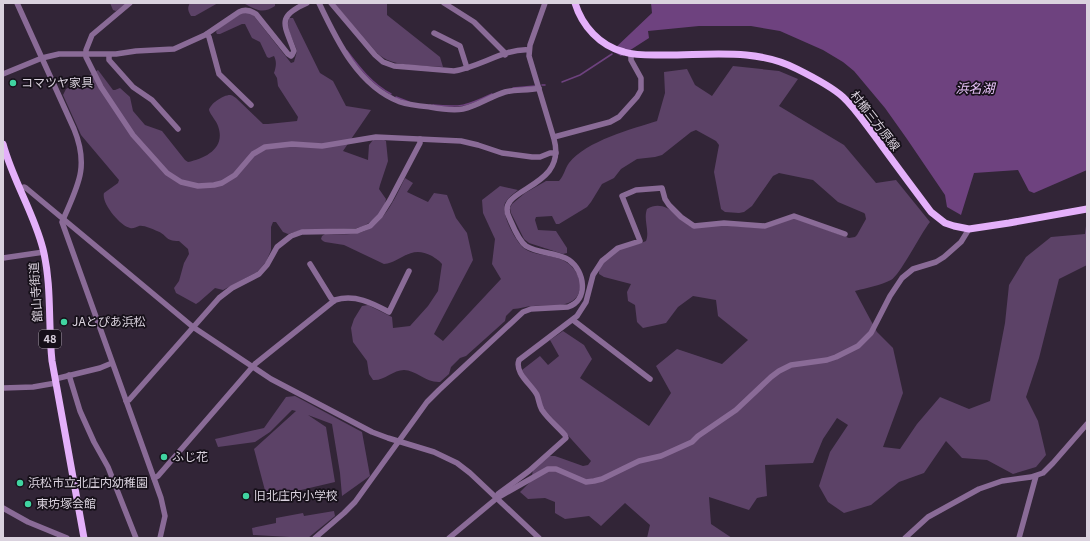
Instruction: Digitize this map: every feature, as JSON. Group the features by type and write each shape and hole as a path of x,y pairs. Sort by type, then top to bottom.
{"main road":[{"name":"村櫛三方原線","path":"575,3 581,19 589,30 599,39 616,50 631,54 746,55 776,60 796,68 848,101 926,206 936,217 946,223 954,226 969,228 1087,209"},
{"name":"舘山寺街道","path":"3,144 9,164 35,224 44,252 48,276 50,344 84,538"}],"street":[{"path":"17,3 74,129 82,152 81,176 62,222 161,498 165,516 160,538"},
{"path":"130,3 92,35 86,50 86,57 101,87 133,135 167,173 177,180 189,184 206,186 222,184 235,175 253,154 272,145 299,144 322,146 376,137 461,141 502,153 532,157 540,157 550,153 556,153"},
{"path":"3,74 42,58 59,54 109,55 174,48 207,34 242,10 250,10 256,14 288,54 292,55 294,51 285,28 285,20 293,9 307,3"},
{"path":"319,3 338,41 356,68 385,95 401,102 419,106 458,110 506,92 538,88"},
{"path":"331,3 375,55 383,62 394,66 449,71 467,68 505,55 529,50"},
{"path":"444,3 474,22 504,52 505,55"},
{"path":"315,538 355,502 422,409 436,393 522,312 531,309 568,307 576,303 581,295 583,284 578,269 566,258 530,248 524,244 507,211 511,200 523,190 544,178 548,174 554,163 556,153 554,137 530,61 529,50 545,3"},
{"path":"434,33 460,46 467,68"},
{"path":"207,34 219,74 251,105"},
{"path":"554,137 610,122 619,117 637,97 641,90 641,78 631,60 631,54"},
{"path":"109,55 110,60 130,83 152,100 178,129"},
{"path":"126,401 129,400 225,292 259,274 267,265 277,247 286,238 302,232 357,231 370,226 375,222 395,192 420,143 420,139"},
{"path":"20,189 24,187 26,188 193,327 271,379 372,432 434,452 453,461 470,473 539,538"},
{"path":"497,498 498,494 529,471 566,438 542,409 536,395 524,378 518,362 573,320 584,307 593,276 599,266 618,248 640,241 622,196 636,190 662,188 669,205 681,217 694,226 717,223 765,226 794,216 845,234"},
{"path":"449,538 497,498 548,469 556,469 586,482 602,478 639,461 661,456 692,442 704,431 736,410 771,377 784,368 791,365 832,359 850,351 858,346 871,333 890,296 902,278 913,269 936,262 944,257 961,242 969,228"},
{"path":"3,258 44,252"},
{"path":"310,264 334,301"},
{"path":"154,478 158,476 253,367 334,301 347,298 364,300 389,312 409,271"},
{"path":"576,303 584,307"},
{"path":"573,320 650,379"},
{"path":"3,388 33,387 56,381 69,375 100,368 112,363"},
{"path":"69,375 80,411 94,442 108,467 136,538"},
{"path":"905,538 928,517 979,489 1002,481 1036,476 1043,473 1053,464 1087,424"},
{"path":"1019,538 1036,476"},
{"path":"3,508 28,522 67,538"}],"shaded area":[{"path":"110,3 127,3 116,11 113,10"},
{"path":"190,3 218,3 195,16 191,16 188,10"},
{"path":"243,3 275,3 275,6 262,11"},
{"path":"334,3 387,3 387,15 440,57 443,67 408,65 383,58"},
{"path":"243,12 249,12 254,16 291,63 294,62 297,51 288,26 289,18 293,18 320,73 333,81 346,106 371,110 343,151 368,160 369,145 373,140 386,141 388,161 379,189 386,199 385,204 376,218 357,228 302,230 288,234 283,232 276,222 273,222 271,227 271,250 266,262 257,272 223,290 215,288 196,304 176,293 174,288 179,281 184,263 189,254 188,249 179,241 168,239 148,227 139,226 131,228 126,226 112,214 105,202 104,193 118,183 119,180 81,135 63,95 66,89 98,70 113,90 120,88 130,97 133,111 145,125 162,131 188,162 208,155 217,146 220,134 217,124 209,110 214,103 224,96 231,95 236,98 263,124 297,121 298,117 278,86 277,78 274,73 276,60 274,56 269,58 267,57 260,42 252,38 245,24 220,34 217,34 216,32 218,29"},
{"path":"733,66 779,71 798,79 779,106 844,145 876,183 896,180 930,222 895,277 883,283 855,291 877,332 893,348 903,393 883,447 900,449 917,424 940,397 969,409 990,401 1005,323 1009,285 1026,257 1051,237 1085,234 1087,218 1087,265 1059,279 1039,358 1026,397 1038,421 1046,455 1036,467 1013,474 987,460 962,458 946,441 924,473 899,482 871,505 844,513 828,502 819,486 830,452 848,425 837,418 823,439 813,463 765,465 767,496 757,498 749,510 709,497 711,524 732,538 647,538 650,525 625,503 601,526 589,516 565,519 555,513 555,502 545,498 528,499 520,492 531,481 533,470 549,456 555,456 583,466 588,465 591,461 545,410 522,370 540,356 548,365 559,356 550,340 563,331 584,345 592,359 580,378 649,426 671,393 656,366 677,349 722,364 748,340 718,316 716,300 693,296 678,307 666,323 643,328 637,322 635,305 628,301 627,292 631,284 604,277 599,274 599,270 603,263 614,253 621,249 646,241 647,209 653,206 665,207 671,210 691,227 717,225 766,228 794,218 849,238 857,235 866,219 864,213 838,202 813,180 779,173 773,176 752,206 744,212 725,212 721,209 714,172 719,145 716,141 696,130 691,132 662,155 637,159 621,169 614,178 602,184 587,207 559,224 556,224 552,216 536,217 535,220 538,230 556,231 567,248 567,253 563,254 529,243 524,239 511,213 510,208 512,204 525,193 546,181 559,181 569,163 586,148 623,132 657,121 665,93 664,72 687,69 695,85 712,96"},
{"path":"405,178 413,183 407,192 428,202 434,193 447,195 456,218 467,233 473,260 434,334 443,341 501,279 492,264 495,239 483,213 482,200 500,186 518,190 506,201 504,208 510,228 521,246 530,252 564,261 577,273 580,285 579,293 575,299 556,306 530,306 513,309 506,316 505,321 466,356 460,358 451,367 449,374 440,382 430,381 413,372 404,370 400,370 381,379 373,380 369,374 367,361 353,342 351,328 354,319 362,306 368,305 392,317 393,328 410,326 428,306 438,291 442,264 432,256 418,252 384,264 344,245 325,242 321,239 325,234 359,233 375,225 387,211"},
{"path":"295,396 362,432 370,476 342,496 332,424 308,415 326,427 335,482 267,498 254,449 296,411 292,410 270,432 255,442 218,447 215,439 264,428 286,397"},
{"path":"334,511 335,516 308,538 253,535 252,528 276,523 276,518 303,513 304,516"}],"water":[{"name":"浜名湖","path":"651,3 1087,3 1087,170 1034,193 1029,191 1018,170 974,173 961,215 947,207 945,195 885,108 854,71 843,62 823,50 780,31 751,26 699,26 648,31 649,38 621,56 612,51 652,13"}],"waterway":[{"path":"347,51 372,80 391,94"},
{"path":"562,82 580,75 612,54"},
{"path":"513,88 535,86"},
{"path":"433,105 457,106 469,104 492,94"},
{"path":"396,97 409,102"}],"place":[{"name":"コマツヤ家具","path":"13,83"},
{"name":"JAとぴあ浜松","path":"64,322"},
{"name":"ふじ花","path":"164,457"},
{"name":"浜松市立北庄内幼稚園","path":"20,483"},
{"name":"旧北庄内小学校","path":"246,496"},
{"name":"東坊塚会館","path":"28,504"}]}
